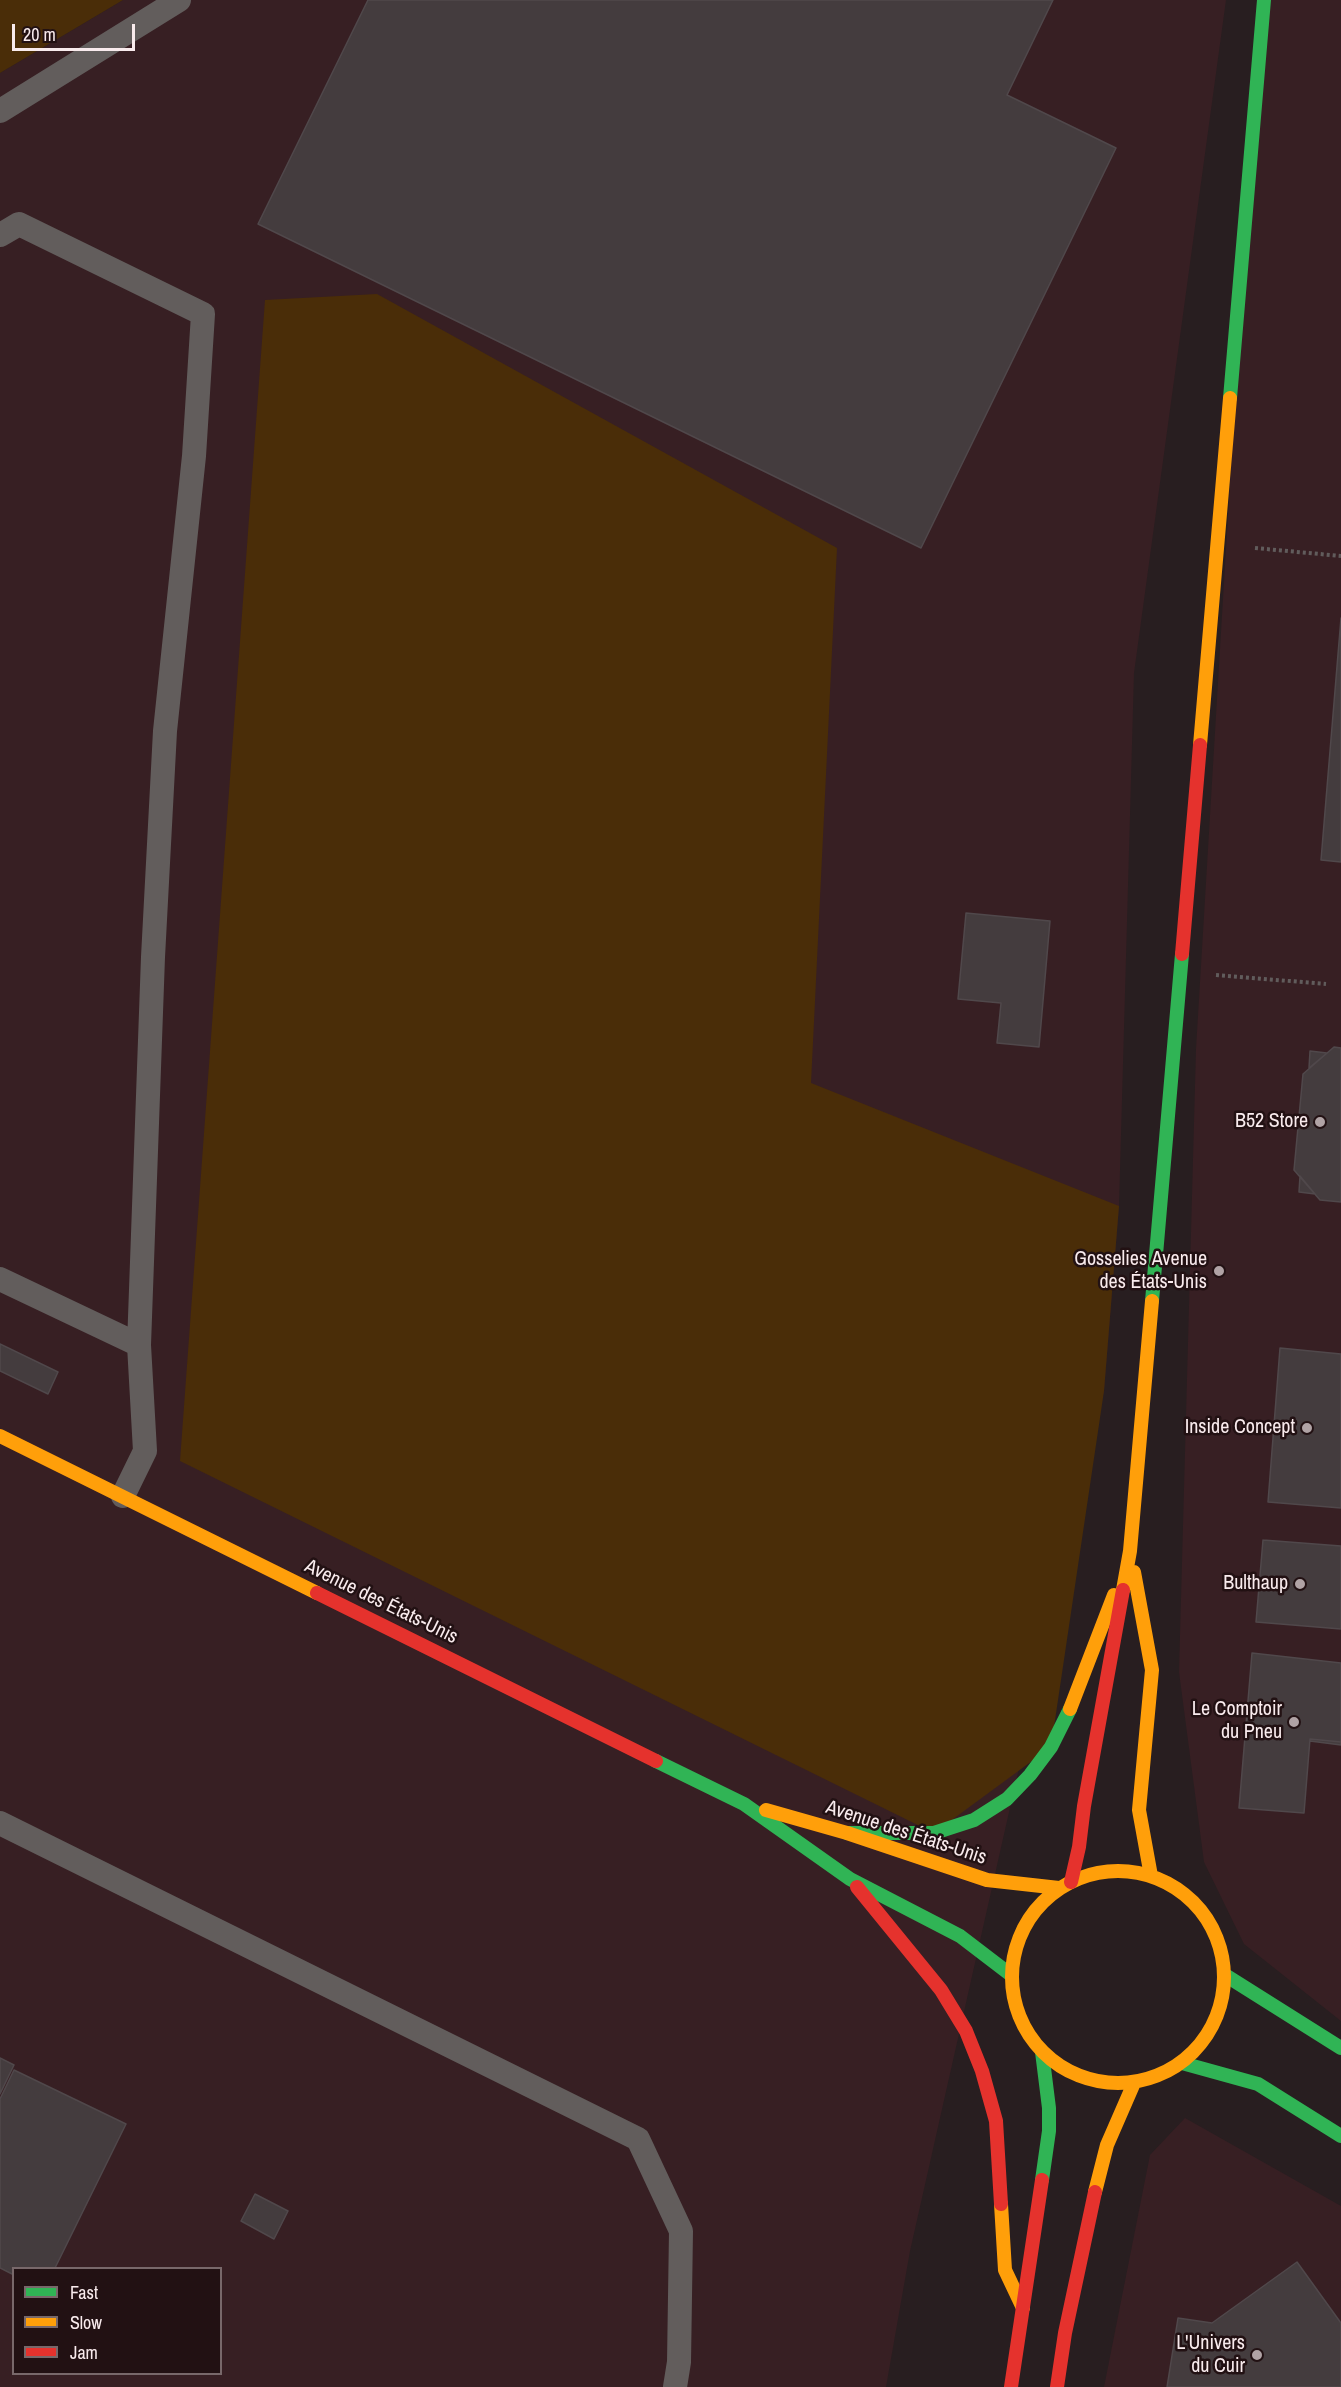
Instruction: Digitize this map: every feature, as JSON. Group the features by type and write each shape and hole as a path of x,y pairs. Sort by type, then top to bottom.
{"main road":[{"path":"1065,1885 1079,1847 1084,1806 1130,1551 1264,0"},
{"name":"Avenue des États-Unis","path":"0,1437 744,1804 850,1879 960,1936 1011,1975"},
{"path":"847,1833 934,1833 974,1820 1007,1799 1030,1775 1065,1723 1130,1551"},
{"path":"1130,1551 1152,1670 1139,1810 1151,1876"},
{"name":"Avenue des États-Unis","path":"744,1804 847,1833 987,1880 1065,1885"},
{"path":"1110,1871 1151,1876 1171,1885 1189,1898 1215,1932 1222,1953 1225,1975 1220,2011 1201,2044 1182,2063 1159,2075 1134,2083 1114,2084 1085,2078 1058,2065 1042,2052 1029,2036 1019,2016 1013,1996 1011,1975 1017,1944 1030,1917 1043,1901 1065,1885 1090,1874 1110,1871"},
{"path":"850,1879 941,1990 966,2031 982,2072 996,2121 1005,2270 1023,2308"},
{"path":"1225,1975 1341,2048"},
{"path":"1011,2387 1049,2131 1049,2108 1042,2052"},
{"path":"1182,2063 1258,2084 1341,2136"},
{"path":"1057,2387 1083,2241 1107,2145 1134,2083"}],"lane":[{"path":"0,111 180,0"},
{"path":"0,235 19,224 203,314 194,456 165,731 153,957 140,1345 145,1451 123,1496"},
{"path":"0,1279 140,1345"},
{"path":"0,1823 638,2139 681,2231 679,2362 675,2387"}],"path":[{"path":"1218,545 1341,556"},
{"path":"1181,972 1326,984"}],"shaded area":[{"path":"0,0 123,0 0,73"},
{"path":"123,0 1226,0 1134,673 1119,1206 1104,1391 910,2251 886,2387 0,2387 0,73"},
{"path":"1263,0 1341,0 1341,2021 1244,1944 1204,1862 1179,1672 1196,1049 1246,215"},
{"path":"377,294 837,548 811,1083 1119,1206 1104,1391 1051,1747 934,1833 180,1461 265,300"},
{"path":"1185,2118 1341,2206 1341,2387 1104,2387 1150,2155"}],"building":[{"path":"368,0 1053,0 1007,95 1116,148 921,548 258,224"},
{"path":"1341,618 1341,862 1321,860"},
{"path":"966,913 1050,921 1039,1047 997,1043 1001,1003 958,999"},
{"name":"B52 Store","path":"1334,1047 1341,1048 1341,1202 1320,1200 1294,1170 1303,1074"},
{"path":"1310,1051 1327,1053 1309,1068"},
{"path":"1300,1176 1315,1194 1299,1192"},
{"path":"0,1344 58,1372 48,1394 0,1371"},
{"name":"Inside Concept","path":"1280,1348 1341,1354 1341,1508 1268,1502"},
{"name":"Bulthaup","path":"1263,1540 1341,1546 1341,1629 1256,1622"},
{"name":"Le Comptoir du Pneu","path":"1252,1653 1341,1663 1341,1742 1310,1739 1304,1813 1239,1808"},
{"path":"1310,1739 1341,1742 1341,1745 1310,1741"},
{"path":"0,2058 14,2065 0,2094"},
{"path":"14,2070 126,2124 55,2267 12,2267 12,2274 0,2268 0,2099"},
{"path":"255,2194 288,2211 274,2239 241,2221"},
{"name":"L'Univers du Cuir","path":"1297,2262 1341,2323 1341,2387 1167,2387 1178,2318 1212,2323"}],"traffic: fast":[{"path":"1230,398 1264,0"},
{"path":"1152,1301 1182,954"},
{"path":"847,1833 934,1833 974,1820 1007,1799 1030,1775 1051,1747 1070,1709"},
{"path":"656,1761 744,1804 850,1879 960,1936 1011,1975"},
{"path":"1225,1975 1341,2048"},
{"path":"1042,2052 1049,2108 1049,2131 1042,2180"},
{"path":"1182,2063 1258,2084 1341,2136"}],"traffic: slow":[{"path":"1200,745 1230,398"},
{"path":"1123,1590 1130,1551 1152,1301"},
{"path":"0,1436 317,1593"},
{"path":"1134,1572 1152,1670 1139,1810 1151,1876"},
{"path":"1070,1709 1114,1595"},
{"path":"766,1810 847,1833 987,1880 1059,1888"},
{"path":"1108,1871 1128,1871 1149,1875 1168,1883 1193,1902 1206,1918 1216,1936 1222,1956 1224,1977 1222,1998 1216,2018 1206,2036 1193,2052 1168,2071 1149,2079 1128,2083 1108,2083 1087,2079 1068,2071 1036,2044 1024,2027 1016,2008 1012,1987 1012,1967 1016,1946 1024,1927 1051,1895 1068,1883 1087,1875 1108,1871"},
{"path":"1095,2192 1107,2145 1134,2083"},
{"path":"1001,2204 1005,2270 1023,2308"}],"traffic: jam":[{"path":"1182,954 1200,745"},
{"path":"1071,1882 1123,1590"},
{"path":"317,1593 656,1761"},
{"path":"857,1887 941,1990 966,2031 982,2071 996,2121 1001,2204"},
{"path":"1011,2387 1042,2180"},
{"path":"1057,2387 1065,2333 1095,2192"}],"place":[{"name":"B52 Store","path":"1320,1122"},
{"name":"Gosselies Avenue des États-Unis","path":"1219,1271"},
{"name":"Inside Concept","path":"1307,1428"},
{"name":"Bulthaup","path":"1300,1584"},
{"name":"Le Comptoir du Pneu","path":"1294,1722"},
{"name":"L'Univers du Cuir","path":"1257,2355"}]}
